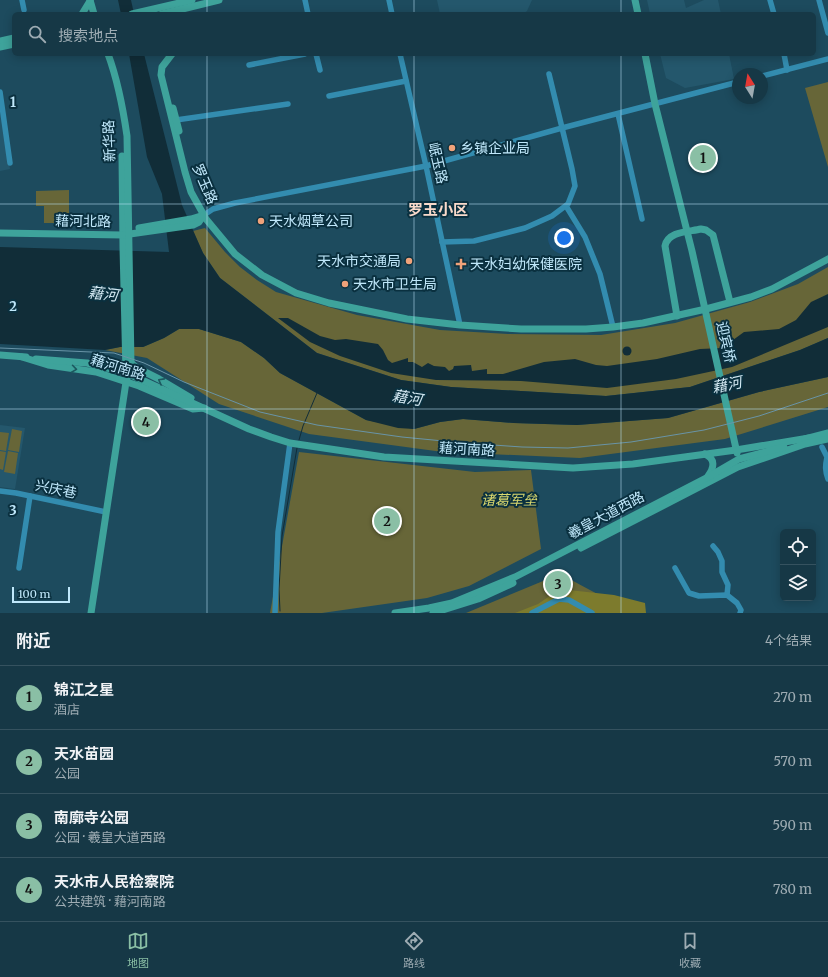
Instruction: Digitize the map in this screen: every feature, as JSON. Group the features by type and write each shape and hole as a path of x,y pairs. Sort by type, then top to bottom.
{"main road":[{"path":"83,12 90,0"},
{"path":"90,0 93,12"},
{"path":"173,9 192,0"},
{"path":"142,12 173,9 219,0"},
{"path":"635,0 638,12"},
{"path":"0,41 12,38"},
{"path":"0,47 12,44"},
{"name":"新华路","path":"105,56 113,76 120,105 126,232"},
{"name":"新华路","path":"109,56 122,105 127,136 126,232"},
{"name":"罗玉路","path":"171,56 162,67 161,75 163,85 191,192 204,215"},
{"name":"罗玉路","path":"172,56 167,66 166,74 188,172 202,205 204,215"},
{"name":"迎宾桥","path":"645,56 655,104 692,251 739,459"},
{"path":"204,215 234,254 262,275 296,293 329,303 407,319 460,325 521,329 586,329 643,323 678,316 751,297 772,289 828,259"},
{"name":"藉河北路","path":"0,233 126,232 192,222 204,215"},
{"name":"藉河北路","path":"0,229 126,232"},
{"path":"678,316 665,246 671,236 701,229 706,230 713,235 730,302"},
{"path":"91,613 126,382 126,232"},
{"name":"藉河南路","path":"0,355 87,363 123,372"},
{"name":"藉河南路","path":"22,357 48,365 96,372 126,382 193,409 204,408"},
{"name":"藉河南路","path":"37,359 48,357 125,363 178,390 204,408"},
{"name":"藉河南路","path":"131,375 249,429 290,443 384,457 573,468 633,464 736,450 808,438"},
{"name":"羲皇大道西路","path":"398,613 452,603 515,577 708,477 739,459 828,433"},
{"name":"羲皇大道西路","path":"433,613 478,599 519,580 738,467 805,444 828,439"},
{"path":"705,454 711,458 714,464 714,468 708,477"},
{"path":"738,467 739,459"}],"street":[{"path":"22,0 24,10"},
{"path":"305,0 308,12"},
{"path":"388,0 391,12"},
{"path":"770,0 773,12"},
{"path":"819,0 828,33"},
{"path":"249,66 296,56"},
{"path":"316,56 320,70"},
{"name":"岷玉路","path":"400,56 460,325"},
{"path":"784,56 788,70"},
{"path":"768,75 828,59"},
{"path":"442,242 474,241 525,228 552,216 566,206 575,186 549,74"},
{"path":"329,96 406,81"},
{"path":"204,215 213,209 235,203 426,166 562,128 732,84"},
{"path":"0,92 10,163"},
{"path":"176,120 288,104"},
{"path":"618,114 642,219"},
{"path":"566,206 585,237 600,274 613,327"},
{"path":"275,613 278,532 290,443"},
{"path":"822,447 827,457 825,473 828,479"},
{"name":"兴庆巷","path":"0,491 106,512"},
{"path":"19,568 30,496"},
{"path":"713,546 718,552 722,561 722,572 728,585 727,595"},
{"path":"675,568 689,593 699,596 727,595 737,603 742,612"},
{"path":"532,613 559,600 570,600 592,613"}],"shaded area":[{"path":"437,0 532,0 526,12 440,12"},
{"path":"647,0 684,0 686,8 704,0 718,0 721,12 650,12"},
{"path":"660,56 729,56 732,79 685,88 666,78"},
{"path":"0,109 10,169 0,171"},
{"path":"0,425 25,428 15,489 0,487"},
{"path":"560,589 614,595 645,603 646,613 515,613 538,604"}],"green space":[{"path":"828,82 828,167 805,88"},
{"path":"69,190 69,223 44,223 44,206 36,206 36,191"},
{"path":"205,228 240,267 276,292 357,315 440,330 508,334 601,335 675,323 750,302 798,284 828,267 828,338 800,350 690,387 606,396 451,387 401,380 317,353 220,278 203,253 193,231"},
{"path":"179,329 199,329 241,342 264,358 280,373 366,420 414,429 440,422 463,419 514,423 577,425 668,418 759,392 828,377 828,407 725,439 580,458 443,452 309,434 219,404 147,358 105,350 120,347 143,347 164,338"},
{"path":"12,429 22,431 19,452 8,450"},
{"path":"0,432 9,433 6,451 0,450"},
{"path":"0,451 6,452 3,470 0,469"},
{"path":"8,451 18,453 15,474 4,472"},
{"name":"诸葛军垒","path":"299,452 475,472 531,470 541,549 469,586 427,598 322,613 270,613"},
{"path":"560,574 633,613 466,613"}],"water":[{"path":"118,0 131,0 134,12 121,12"},
{"name":"藉河","path":"129,56 145,56 182,205 203,253 220,278 317,353 401,380 451,387 606,396 690,387 800,350 828,338 828,377 759,392 668,418 577,425 514,423 463,419 440,422 414,429 398,428 366,420 280,373 264,358 241,342 199,329 179,329 164,338 143,347 120,347 105,350 0,344 0,247 169,252 162,194 147,157"},
{"path":"828,294 828,327 732,367 676,379 607,388 521,381 436,380 391,373 340,356 310,342 278,318 288,318 320,336 335,340 346,339 378,344 388,360 392,363 408,358 408,362 413,362 422,367 428,363 434,366 445,367 449,371 453,369 454,366 471,365 472,371 487,369 487,374 503,374 544,362 575,359 596,365 607,366 657,359 700,349 722,348 744,332 779,329 796,320 811,302"},
{"path":"625,347 629,347 631,351 629,355 625,355 623,353 623,349"}],"waterway":[{"path":"299,440 303,426 317,393"},
{"path":"280,611 279,589 282,536 297,448"}],"tram line":[{"path":"0,348 114,353 144,363 184,382 260,412 317,425 402,437 522,447 568,448 631,442 704,430 759,416 828,393"}],"place":[{"name":"乡镇企业局","path":"452,148"},
{"name":"锦江之星","path":"703,158"},
{"name":"天水烟草公司","path":"261,221"},
{"name":"天水市交通局","path":"409,261"},
{"name":"天水妇幼保健医院","path":"461,264"},
{"name":"天水市卫生局","path":"345,284"},
{"name":"天水市人民检察院","path":"146,422"},
{"name":"天水苗园","path":"387,521"},
{"name":"南廓寺公园","path":"558,584"}],"district":[{"name":"罗玉小区","path":"438,210"}]}
